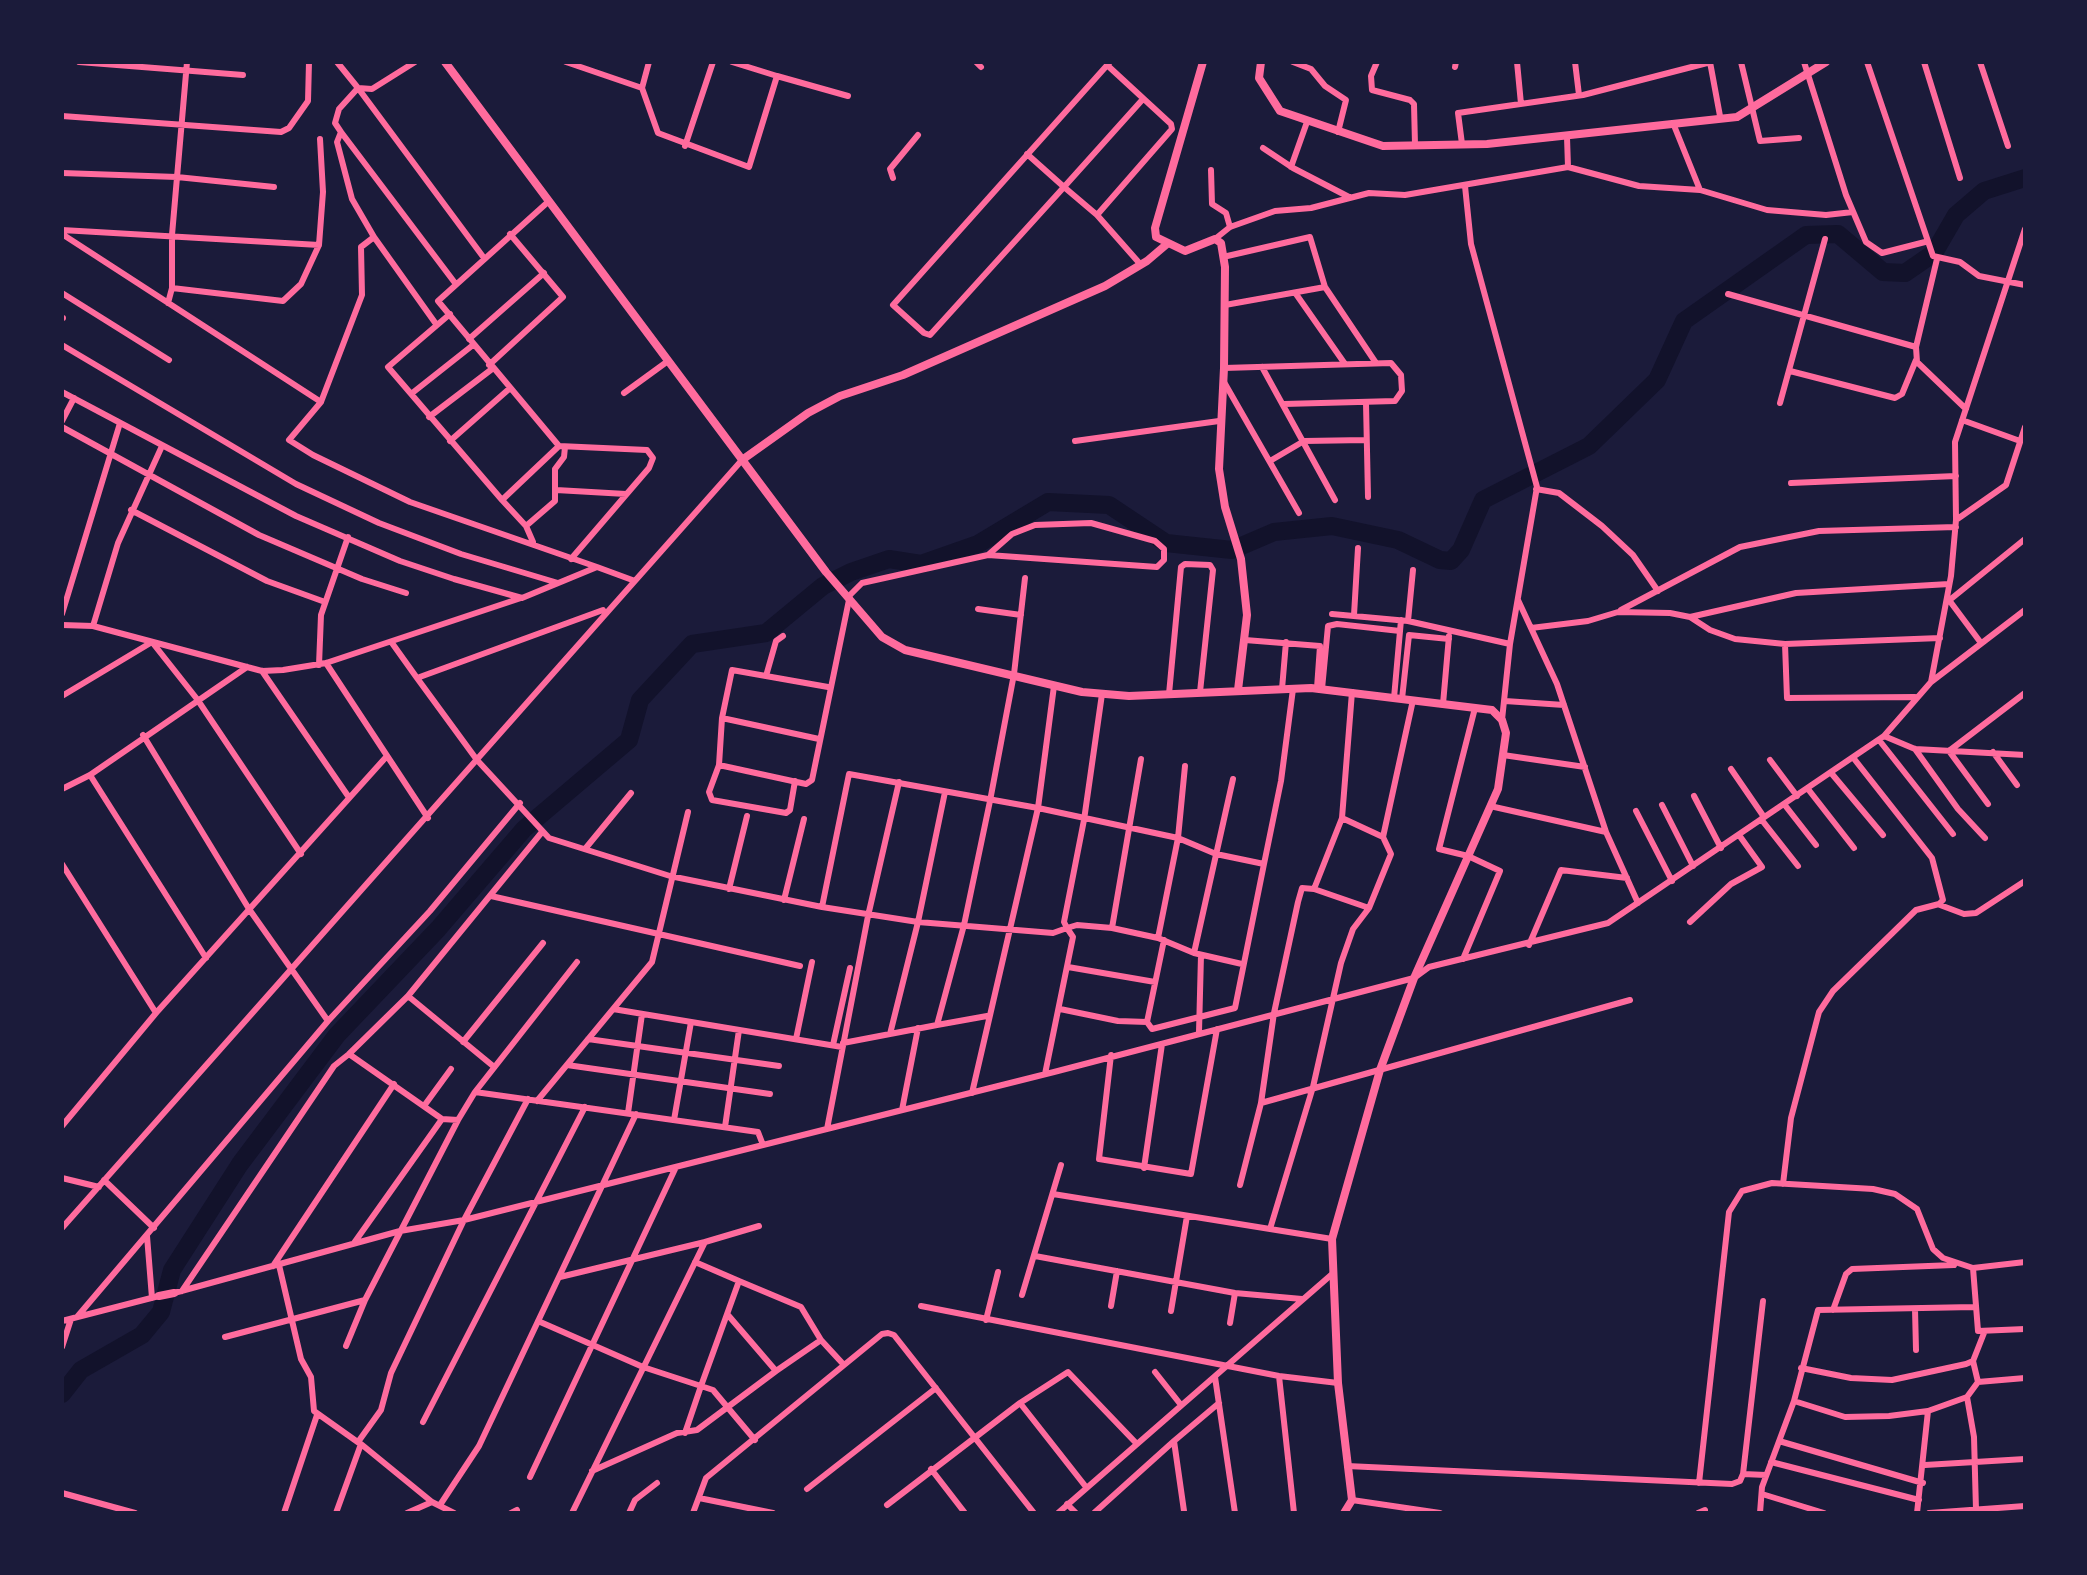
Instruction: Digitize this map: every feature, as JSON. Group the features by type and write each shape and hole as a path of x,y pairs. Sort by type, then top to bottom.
{"street":[{"path":"79,62 243,75"},
{"path":"168,303 172,288 179,125 187,62"},
{"path":"62,116 285,131 308,101 309,62"},
{"path":"337,62 484,258"},
{"path":"358,88 372,89 415,62"},
{"path":"445,62 826,572 836,585 850,595 882,637 905,650 1054,686 1102,694 1320,689 1492,710 1502,720"},
{"path":"566,62 642,88"},
{"path":"649,62 642,88 658,133 685,146 749,167 777,76"},
{"path":"685,146 713,62"},
{"path":"732,62 848,96"},
{"path":"1203,62 1155,228 1156,237 1185,251 1215,239 1230,227 1275,211 1311,208 1369,193 1405,195 1568,167 1639,186 1700,190 1767,210 1826,215 1853,212"},
{"path":"1261,62 1259,78 1280,111 1383,146 1567,137 1720,116 1737,117 1826,62"},
{"path":"1293,62 1311,69 1320,82 1346,100 1338,132"},
{"path":"1377,62 1371,76 1372,90 1410,100 1414,104 1415,145"},
{"path":"1517,62 1521,104"},
{"path":"1575,62 1579,95"},
{"path":"1462,144 1458,113 1579,95 1711,62 1720,116"},
{"path":"1741,62 1760,141 1799,138"},
{"path":"1804,62 1853,212 1866,242 1877,252 1887,253 1926,244"},
{"path":"1867,62 1926,244 1935,257 1960,262 1979,276 2025,285"},
{"path":"1924,62 1960,178"},
{"path":"1980,62 2008,146"},
{"path":"1097,215 1172,129 1143,99 1108,64 893,305 930,335 1143,99"},
{"path":"358,88 339,109 335,123 455,283"},
{"path":"1291,167 1307,122"},
{"path":"1673,123 1700,190"},
{"path":"341,132 337,142 352,199 374,237 436,324"},
{"path":"893,178 890,169 918,135"},
{"path":"1567,137 1568,167"},
{"path":"172,288 283,301 301,284 319,245 323,192 320,139"},
{"path":"1263,148 1291,167 1349,197"},
{"path":"1027,154 1097,215 1141,265"},
{"path":"1211,170 1212,204 1226,213 1230,227"},
{"path":"62,173 177,177 274,187"},
{"path":"1440,1513 1348,1509 1331,1275 1332,1239 1380,1070 1414,978 1498,789 1506,733 1502,720 1510,644 1536,488 1532,459 1471,244 1465,186"},
{"path":"526,526 555,501 555,469 564,457 562,446 490,367 438,301 549,201"},
{"path":"1931,682 1948,602 1956,523 1955,442 2025,229"},
{"path":"62,232 321,402"},
{"path":"62,232 172,235 319,245"},
{"path":"429,417 490,367 562,300 563,295 510,234"},
{"path":"374,237 361,247 362,295 321,402 289,440 410,502 533,542 635,581"},
{"path":"1223,257 1310,237 1325,287 1376,363"},
{"path":"1215,239 1221,243 1225,305 1219,469 1231,532 1241,559 1247,615 1238,690"},
{"path":"1780,403 1825,239"},
{"path":"62,1228 742,460 808,413 840,396 903,375 1105,286 1141,265 1167,244"},
{"path":"1790,371 1895,398 1902,394 1916,360 1935,257"},
{"path":"411,394 544,273"},
{"path":"1225,305 1325,287"},
{"path":"62,293 169,360"},
{"path":"1296,294 1345,364"},
{"path":"1728,294 1916,347"},
{"path":"450,314 388,367 526,526 533,542"},
{"path":"62,345 310,490 406,534 558,583"},
{"path":"1916,360 1951,399 1966,409"},
{"path":"624,393 668,361"},
{"path":"1224,368 1376,363 1391,363 1398,368 1402,391 1395,401 1284,404"},
{"path":"1262,367 1335,500"},
{"path":"1224,382 1299,513"},
{"path":"450,441 509,389"},
{"path":"62,392 296,516 400,561 522,598"},
{"path":"62,421 74,398"},
{"path":"1366,403 1368,497"},
{"path":"1962,420 2020,441"},
{"path":"1075,441 1219,421"},
{"path":"62,614 84,550 108,453 120,423"},
{"path":"62,427 259,535 337,569 406,593"},
{"path":"1531,628 1588,621 1618,612 1740,547 1819,531 1956,523 2006,485 2025,427"},
{"path":"1270,461 1304,441 1366,440"},
{"path":"93,626 131,510 162,446"},
{"path":"502,500 562,446 652,453 649,468 571,559"},
{"path":"1791,483 1956,476"},
{"path":"1536,488 1559,493 1602,526 1633,555 1658,591"},
{"path":"556,490 626,494"},
{"path":"131,510 267,581 325,602"},
{"path":"719,765 806,784 812,780 828,687 850,595 862,583 988,555 1157,567 1164,560 1164,549 1155,541 1091,523 1035,525 1012,534 988,555"},
{"path":"348,537 318,632 322,664 428,818"},
{"path":"1948,602 2025,539"},
{"path":"1354,615 1358,548"},
{"path":"1169,694 1181,567 1185,564 1210,565 1213,570 1200,692"},
{"path":"62,625 93,626 262,671 322,664 392,643 522,598 597,567"},
{"path":"1398,698 1400,631 1413,570"},
{"path":"937,1025 964,925 990,801 1014,674 1025,578"},
{"path":"1618,612 1690,617 1796,593 1949,584"},
{"path":"1517,598 1564,705 1606,832 1638,903"},
{"path":"1948,602 1981,643"},
{"path":"417,678 607,609"},
{"path":"978,609 1021,615"},
{"path":"62,1321 400,1231 464,1220 972,1093 1414,978 1429,967 1529,945 1608,923 1855,760 1882,738 1931,682 2025,610"},
{"path":"1332,614 1404,621 1510,644"},
{"path":"1690,617 1710,630 1735,639 1785,644 1940,638"},
{"path":"1320,689 1328,626 1400,631"},
{"path":"1443,704 1450,629"},
{"path":"1398,698 1409,635 1449,639"},
{"path":"766,676 776,641 783,636"},
{"path":"1245,640 1320,646 1320,689"},
{"path":"62,696 152,642"},
{"path":"152,642 197,699 301,854"},
{"path":"1282,689 1286,642"},
{"path":"392,643 477,760 526,809 549,838 670,876 868,916 1053,933 1077,925 1112,928 1161,939 1197,954 1242,964"},
{"path":"1785,644 1787,698 1915,697"},
{"path":"62,789 90,775 143,735 247,667"},
{"path":"795,781 790,810 786,813 712,800 709,792 719,765 722,718 732,670 828,687"},
{"path":"262,671 348,796"},
{"path":"972,1093 987,1016 1012,929 1038,808 1054,686"},
{"path":"1152,1029 1235,1008 1281,781 1293,689"},
{"path":"1314,889 1342,818 1352,692"},
{"path":"1949,751 2025,693"},
{"path":"1045,1074 1073,937 1064,922 1084,820 1102,694"},
{"path":"1270,1229 1313,1087 1332,998 1353,929 1369,908 1391,854 1383,837 1413,700"},
{"path":"1505,701 1564,705"},
{"path":"1463,959 1500,871 1468,856 1439,850 1438,846 1475,708"},
{"path":"722,718 819,739"},
{"path":"143,735 249,909 328,1021"},
{"path":"1882,738 1915,749 2025,755"},
{"path":"1882,738 1953,834"},
{"path":"1915,749 1958,809 1985,838"},
{"path":"1949,751 1988,804"},
{"path":"1993,752 2017,785"},
{"path":"1503,755 1585,767"},
{"path":"62,1126 156,1013 387,756"},
{"path":"1112,928 1141,759"},
{"path":"1770,760 1797,796"},
{"path":"1855,760 1932,858 1943,893 1939,904"},
{"path":"1144,1168 1159,1044 1147,1022 1178,838 1185,766"},
{"path":"1731,769 1798,866"},
{"path":"822,907 849,774 1038,808 1178,838 1216,854 1264,864"},
{"path":"1832,774 1883,835"},
{"path":"90,775 206,958"},
{"path":"1199,1032 1197,954 1233,779"},
{"path":"827,1129 868,916 899,782"},
{"path":"1808,789 1854,848"},
{"path":"890,1034 918,922 945,792"},
{"path":"585,849 631,793"},
{"path":"1694,796 1721,848"},
{"path":"62,1347 74,1318 328,1021 430,911 520,803"},
{"path":"1784,804 1816,845"},
{"path":"1662,805 1693,866"},
{"path":"1490,806 1606,832"},
{"path":"1636,811 1672,881"},
{"path":"537,1101 652,962 670,876 688,812"},
{"path":"729,889 747,816"},
{"path":"1342,818 1383,837"},
{"path":"784,900 804,819"},
{"path":"178,1292 334,1066 408,996 542,832"},
{"path":"1690,922 1731,884 1761,869 1739,835"},
{"path":"62,864 156,1013"},
{"path":"1529,945 1561,870 1627,878"},
{"path":"1783,1184 1791,1118 1819,1012 1833,991 1916,910 1939,904 1964,914 1976,913 2025,881"},
{"path":"1240,1185 1261,1103 1274,1013 1302,888 1314,889 1369,908"},
{"path":"491,896 800,966"},
{"path":"463,1042 543,943"},
{"path":"346,1346 365,1300 458,1120 493,1066 577,962"},
{"path":"796,1039 812,962"},
{"path":"1068,967 1155,982"},
{"path":"833,1045 850,968"},
{"path":"408,996 493,1066"},
{"path":"1261,1103 1630,1000"},
{"path":"613,1009 833,1045 987,1016"},
{"path":"1060,1009 1118,1021 1147,1022"},
{"path":"407,1513 436,1504 472,1454 605,1185 632,1114 642,1014"},
{"path":"674,1120 691,1022"},
{"path":"902,1110 918,1028"},
{"path":"1111,1055 1098,1156 1102,1162 1188,1174 1193,1171 1217,1029"},
{"path":"725,1127 739,1030"},
{"path":"588,1039 779,1066"},
{"path":"349,1054 442,1119 458,1120"},
{"path":"567,1065 770,1094"},
{"path":"424,1106 451,1069"},
{"path":"394,1084 276,1265 301,1359 311,1377 313,1408 317,1415 359,1443 436,1504 454,1513"},
{"path":"475,1092 758,1132 763,1145"},
{"path":"336,1513 359,1443 381,1410 386,1388 464,1220 528,1099"},
{"path":"423,1422 585,1107"},
{"path":"353,1244 442,1119"},
{"path":"1022,1295 1061,1165"},
{"path":"530,1477 676,1167"},
{"path":"62,1178 99,1187"},
{"path":"104,1180 154,1228"},
{"path":"1699,1483 1729,1212 1742,1191 1756,1185 1783,1184 1873,1189 1895,1194 1917,1209 1933,1249 1957,1265"},
{"path":"1053,1194 1332,1239"},
{"path":"1171,1311 1187,1216"},
{"path":"560,1277 759,1226"},
{"path":"147,1236 156,1297"},
{"path":"572,1513 705,1242"},
{"path":"1035,1256 1235,1293 1302,1299"},
{"path":"695,1262 801,1307 821,1340 844,1365"},
{"path":"1833,1310 1846,1274 1852,1269 1957,1265 1973,1268 2025,1262"},
{"path":"1973,1268 1976,1329 1984,1333 2025,1329"},
{"path":"1111,1306 1117,1271"},
{"path":"986,1320 998,1272"},
{"path":"1058,1513 1331,1275"},
{"path":"685,1433 739,1281"},
{"path":"1230,1323 1235,1293"},
{"path":"225,1337 365,1300"},
{"path":"1347,1466 1737,1484 1743,1474 1763,1301"},
{"path":"921,1306 1279,1376 1338,1383"},
{"path":"1760,1513 1766,1475 1794,1401 1818,1310 1974,1307"},
{"path":"1915,1309 1916,1350"},
{"path":"728,1315 776,1371"},
{"path":"538,1321 643,1367 713,1390 755,1440"},
{"path":"1978,1382 1973,1361 1984,1333"},
{"path":"693,1513 702,1486 882,1334 894,1335 1034,1513"},
{"path":"591,1471 677,1433 697,1430 821,1340"},
{"path":"1801,1368 1851,1378 1892,1380 1956,1368 1973,1361"},
{"path":"887,1505 973,1435 1068,1372 1136,1443"},
{"path":"1155,1372 1181,1405"},
{"path":"1279,1376 1294,1513"},
{"path":"1215,1377 1235,1513"},
{"path":"1794,1401 1845,1417 1928,1411 1967,1397 1978,1382 2025,1378"},
{"path":"807,1489 936,1388"},
{"path":"1967,1397 1975,1462 1976,1510"},
{"path":"1020,1403 1086,1487"},
{"path":"1094,1513 1219,1403"},
{"path":"1917,1513 1925,1465 1928,1411"},
{"path":"284,1513 317,1415"},
{"path":"1174,1441 1184,1511"},
{"path":"1779,1441 1923,1483"},
{"path":"1925,1465 2025,1459"},
{"path":"1771,1462 1919,1500"},
{"path":"931,1469 965,1513"},
{"path":"1743,1474 1766,1475"},
{"path":"629,1513 635,1500 657,1483"},
{"path":"62,1493 135,1513"},
{"path":"1762,1494 1824,1513"},
{"path":"699,1498 773,1513"},
{"path":"1067,1504 1076,1513"},
{"path":"1929,1513 2025,1506"}],"waterway":[{"path":"62,1394 81,1370 142,1335 161,1312 172,1270 240,1164 337,1035 438,929 524,829 629,740 640,700 692,644 766,633 823,586 851,572 889,559 921,564 978,544 1048,502 1109,505 1166,543 1232,550 1274,532 1332,526 1398,540 1440,560 1451,561 1461,550 1483,500 1589,446 1657,380 1684,321 1806,235 1838,234 1883,272 1905,273 1934,253 1956,215 1984,191 2025,178"}]}
